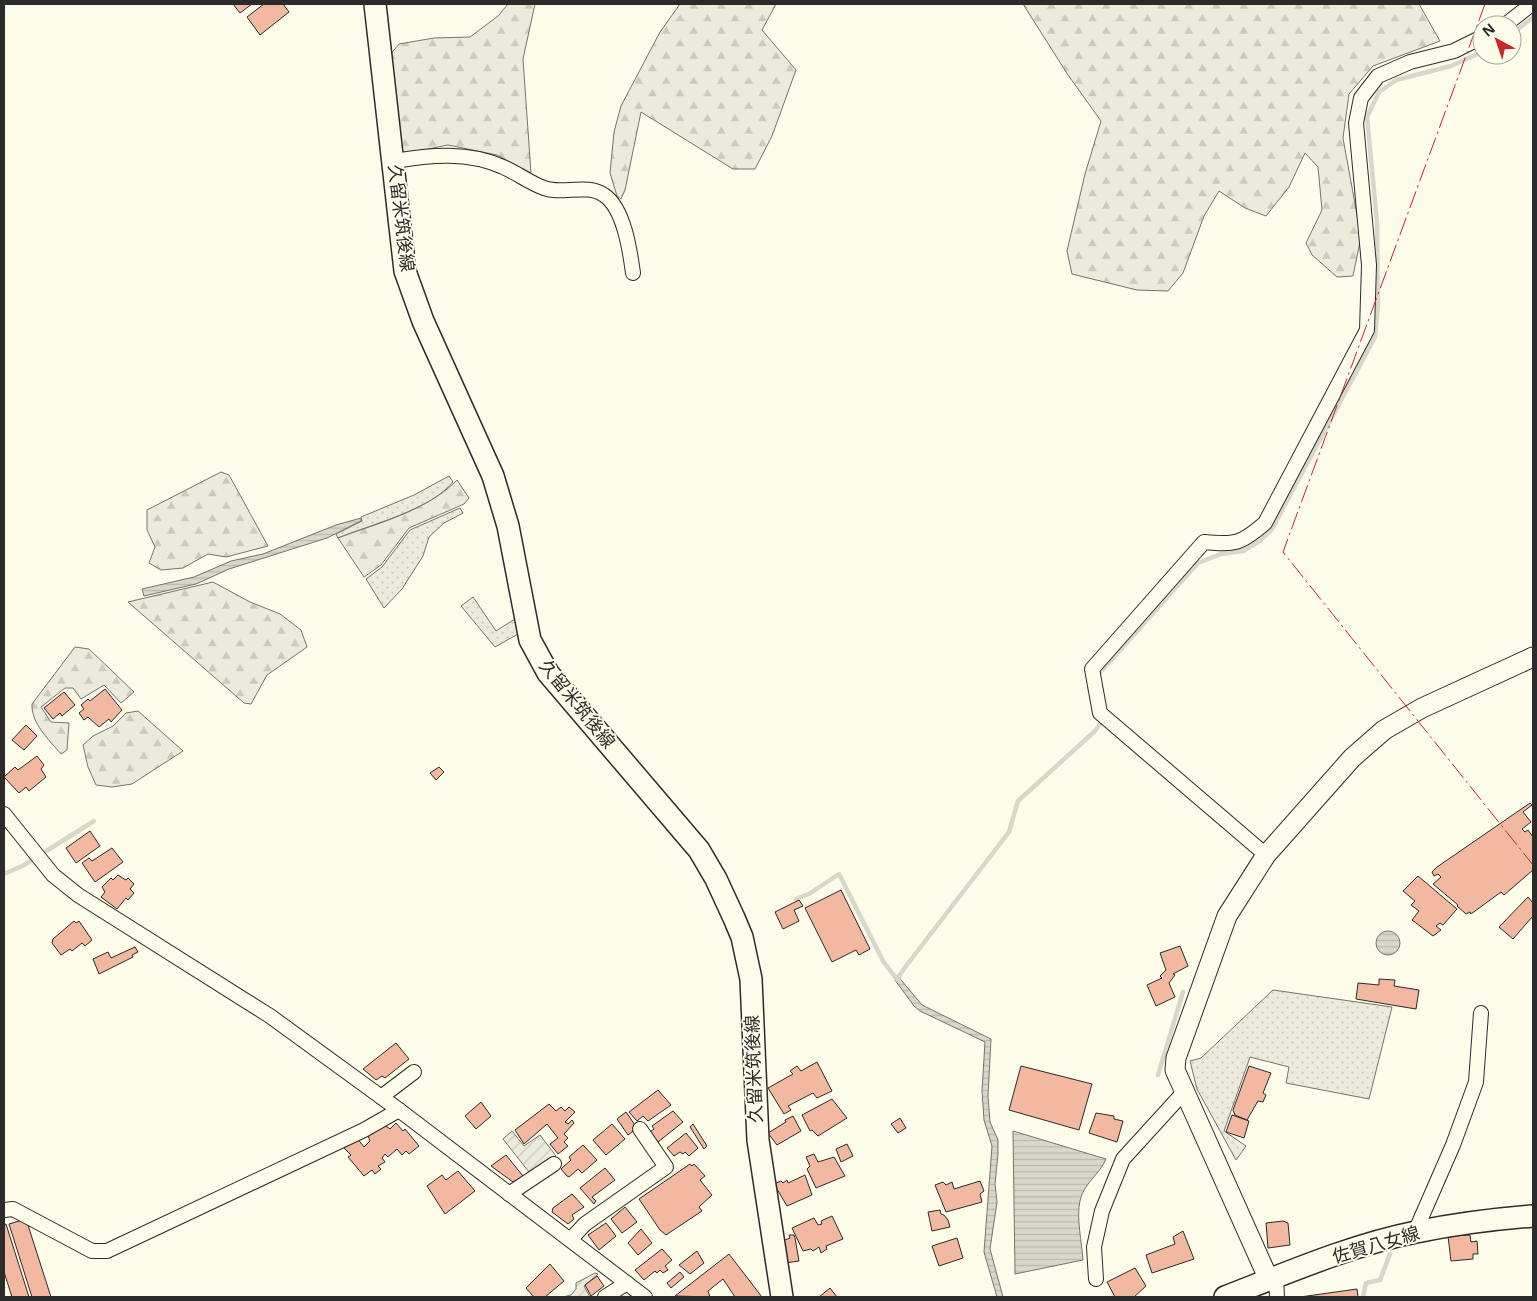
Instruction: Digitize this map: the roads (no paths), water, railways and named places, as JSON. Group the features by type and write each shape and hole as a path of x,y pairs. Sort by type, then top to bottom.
{"main road":[{"name":"久留米筑後線","path":"376,4 405,271 423,321 493,476 508,526 530,640 548,673 698,850 716,879 742,938 751,980 758,1140 782,1297"},
{"name":"佐賀八女線","path":"1225,1297 1274,1285 1337,1254 1415,1232 1493,1219 1533,1216"}],"street":[{"path":"1518,15 1532,4"},
{"path":"1266,855 1100,713 1092,669 1204,542 1223,543 1245,540 1265,523 1366,330 1369,265 1356,123 1360,98 1378,76 1410,62 1454,51 1472,42"},
{"path":"394,161 432,155 474,157 502,166 545,189 588,190 605,195 619,214 629,245 633,273"},
{"path":"1274,1285 1175,1070 1176,1058 1227,916 1266,855 1352,758 1384,730 1422,708 1533,657"},
{"path":"4,814 53,875 78,895 270,1016 399,1110 645,1297"},
{"path":"1415,1232 1453,1145 1476,1082 1481,1014"},
{"path":"381,1097 414,1072"},
{"path":"1096,1279 1094,1247 1102,1211 1123,1159 1185,1091"},
{"path":"4,1210 13,1209 92,1250 107,1251 364,1130 399,1110"},
{"path":"570,1240 585,1224 666,1167 640,1130"},
{"path":"509,1194 554,1164"},
{"path":"604,1297 627,1283"}],"waterway":[{"path":"1522,26 1533,17"},
{"path":"1097,676 1198,563 1221,554 1243,551 1260,541 1272,529 1375,337 1378,305 1377,223 1367,117 1379,92 1396,80 1451,66 1472,57"},
{"path":"899,981 897,979 903,970 1009,832 1018,801 1095,731 1103,720"},
{"path":"4,874 24,865 94,821"},
{"path":"796,899 809,894 839,874 883,961 895,977"},
{"path":"1158,1075 1183,992"},
{"path":"1363,1297 1366,1283 1380,1280 1390,1254"}]}
